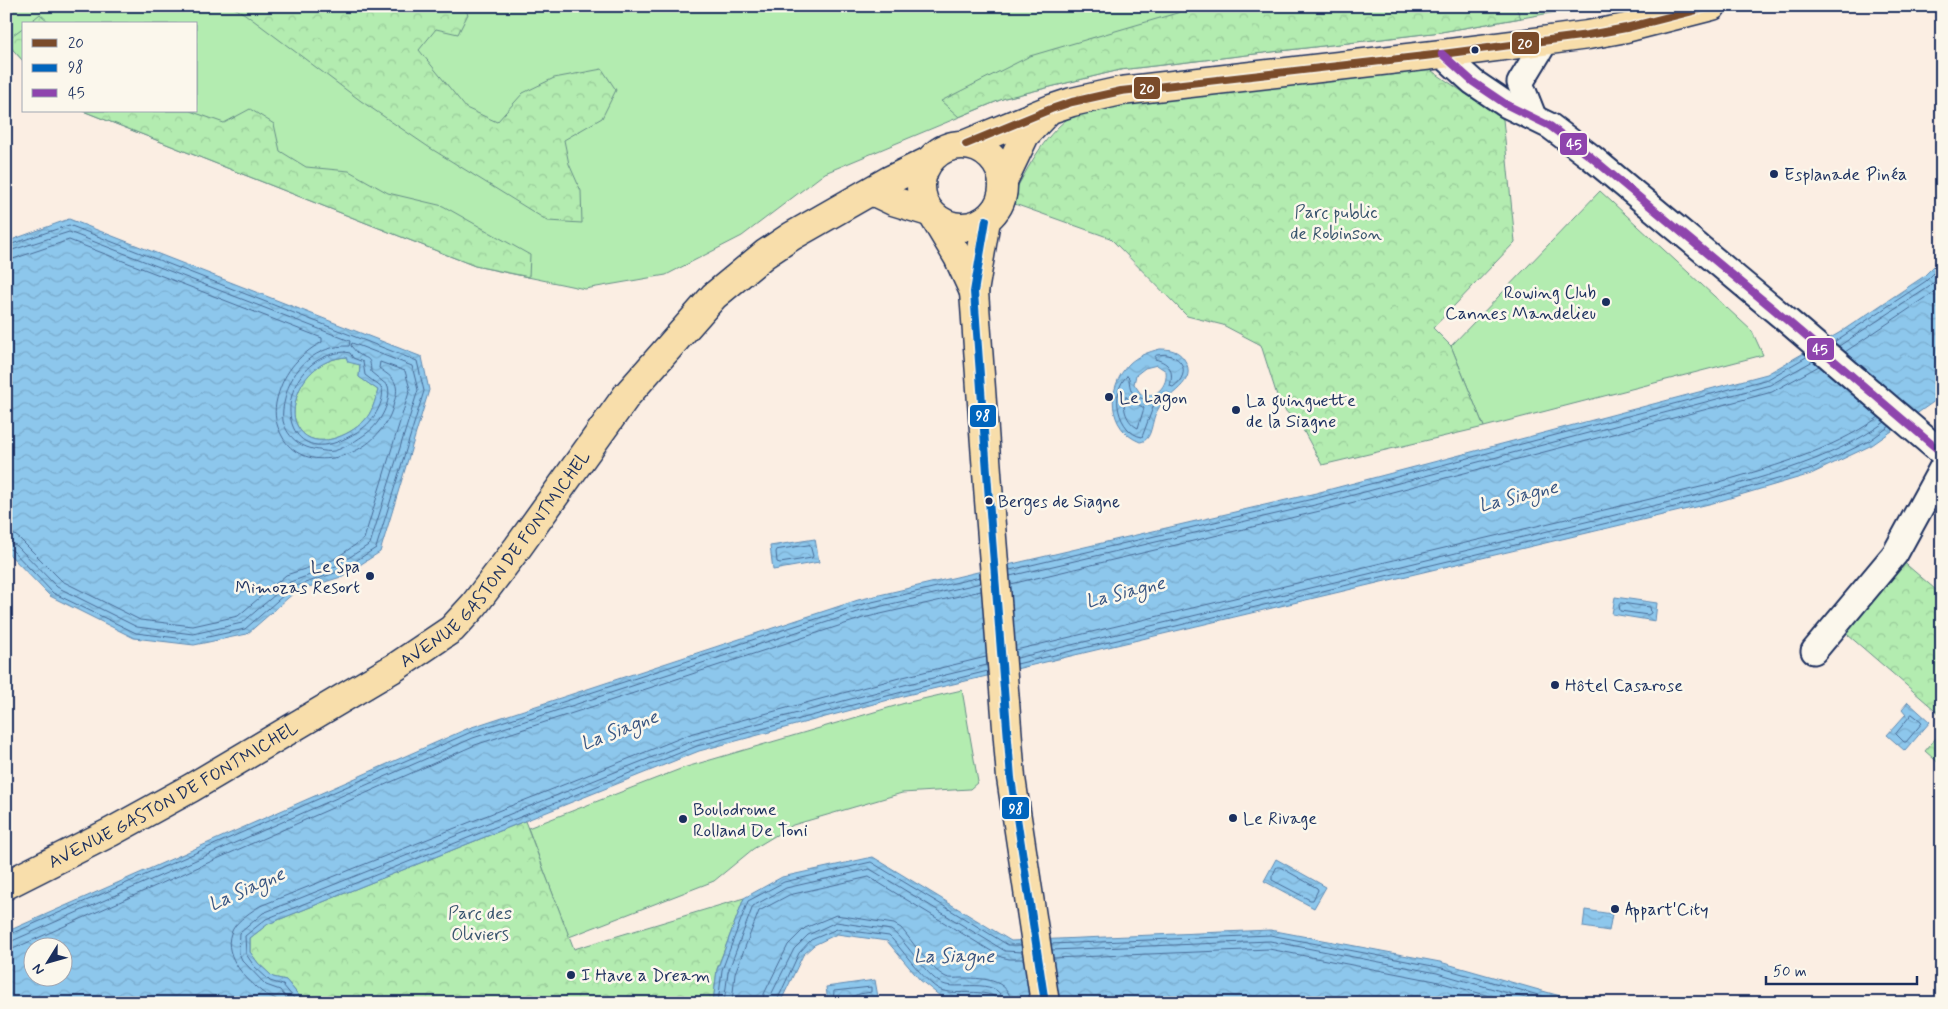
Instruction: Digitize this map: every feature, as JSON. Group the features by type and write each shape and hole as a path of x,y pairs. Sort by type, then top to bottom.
{"main road":[{"path":"966,144 1050,109 1121,91 1442,54 1546,40 1626,28 1712,6"},
{"path":"1003,181 1025,135 1050,109"},
{"path":"872,191 893,201 932,214 946,224 960,227 973,226 986,220 994,212 1003,192 1000,170 987,152 966,144 955,144 944,148 927,162 922,174 920,187 923,200 932,214 958,257 974,292"},
{"name":"AVENUE GASTON DE FONTMICHEL","path":"6,885 191,788 397,666 452,629 474,605 513,554 627,395 714,296 765,254 890,180 927,162"},
{"path":"986,220 974,292 1011,778 1045,1003"}],"street":[{"path":"1520,83 1546,40"},
{"path":"1483,88 1482,64 1497,47 1520,83 1533,116"},
{"path":"1442,54 1473,82 1507,105 1533,116 1550,126 1591,157 1789,322 1934,447"},
{"path":"1814,651 1895,554 1942,468"}],"green space":[{"path":"6,6 1591,6 1441,32 1120,70 1005,98 825,173 742,236 666,275 585,289 475,266 86,112 198,112 198,22 22,22 22,60 6,42"},
{"path":"231,6 461,6 468,14 458,34 436,29 419,50 466,108 497,122 523,93 554,78 602,69 616,90 602,118 564,140 569,164 581,191 582,223 548,221 430,148 361,101 245,14"},
{"path":"1191,6 1515,6 1521,18 1441,32 1120,70 1005,98 959,117 941,101 1030,56 1177,13"},
{"path":"40,14 49,22 30,22"},
{"path":"22,28 22,60 6,42 6,40"},
{"name":"Parc public de Robinson","path":"1429,69 1503,119 1515,242 1433,328 1451,346 1484,427 1322,465 1302,428 1280,405 1261,345 1223,325 1187,316 1110,238 1009,202 1028,167 1051,134 1070,117 1099,106"},
{"path":"250,109 274,124 280,151 306,167 349,171 388,193 443,206 530,255 529,277 475,266 86,112 193,112 224,123"},
{"name":"Rowing Club Cannes Mandelieu","path":"1600,191 1752,331 1763,355 1484,427 1451,346"},
{"path":"347,357 360,365 359,377 378,390 371,411 358,427 350,432 332,439 314,440 300,430 295,421 295,404 301,386 312,371 328,361"},
{"path":"1901,560 1942,595 1942,716 1841,629"},
{"name":"Boulodrome Rolland De Toni","path":"962,690 978,782 970,789 902,793 793,825 753,849 714,881 569,937 528,828 683,768 905,703"},
{"path":"1942,731 1942,766 1925,751"},
{"name":"Parc des Oliviers","path":"525,821 574,949 744,898 717,969 713,1003 305,1003 286,980 273,977 258,963 250,952 250,938 268,924"}],"water":[{"path":"69,219 422,357 429,390 380,552 341,577 296,591 247,634 194,645 134,638 50,596 6,551 6,242","holes":["346,357 348,362 360,365 359,377 378,390 373,407 364,421 350,432 332,439 314,440 306,436 295,421 295,404 301,386 306,378 319,366"]},
{"path":"1942,258 1942,396 1872,445 1811,474 1713,503 907,695 699,751 268,924 250,938 250,952 258,963 273,977 286,980 305,1003 6,1003 6,932 469,728 858,600 1316,493 1767,374 1839,333 1923,277"},
{"path":"1160,349 1167,349 1179,354 1188,367 1188,375 1180,387 1161,405 1155,415 1150,434 1144,441 1140,442 1129,436 1121,428 1116,418 1114,395 1116,384 1132,361","holes":["1157,365 1166,371 1163,386 1152,395 1141,394 1134,384 1136,375 1145,368"]},
{"path":"815,539 819,562 773,570 770,546"},
{"path":"1615,597 1657,603 1655,621 1612,614"},
{"path":"1908,702 1930,722 1905,751 1887,735 1906,714 1902,709"},
{"name":"La Siagne","path":"873,857 1011,941 1270,930 1440,962 1585,1003 999,1003 979,997 940,996 920,980 887,941 837,934 814,945 803,955 780,1003 713,1003 717,970 744,898 782,877"},
{"path":"1276,859 1326,887 1314,908 1264,881"},
{"path":"1585,910 1612,914 1609,931 1583,927"},
{"path":"875,980 878,997 828,1003 826,987"}],"transit line":[{"name":"20","path":"966,144 1051,109 1072,102 1121,91 1588,35 1626,28 1712,6"},
{"name":"45","path":"1442,54 1473,82 1507,105 1550,126 1591,157 1789,322 1942,453"},
{"name":"98","path":"986,220 974,292 989,500 1011,778 1045,1003"}],"place":[{"name":"Esplanade Pinéa","path":"1774,174"},
{"name":"Rowing Club Cannes Mandelieu","path":"1606,302"},
{"name":"Le Lagon","path":"1109,397"},
{"name":"La guinguette de la Siagne","path":"1236,410"},
{"name":"Berges de Siagne","path":"989,501"},
{"name":"Le Spa Mimozas Resort","path":"370,576"},
{"name":"Hôtel Casarose","path":"1555,685"},
{"name":"Le Rivage","path":"1233,818"},
{"name":"Boulodrome Rolland De Toni","path":"683,819"},
{"name":"Appart'City","path":"1615,909"},
{"name":"I Have a Dream","path":"571,975"}]}
